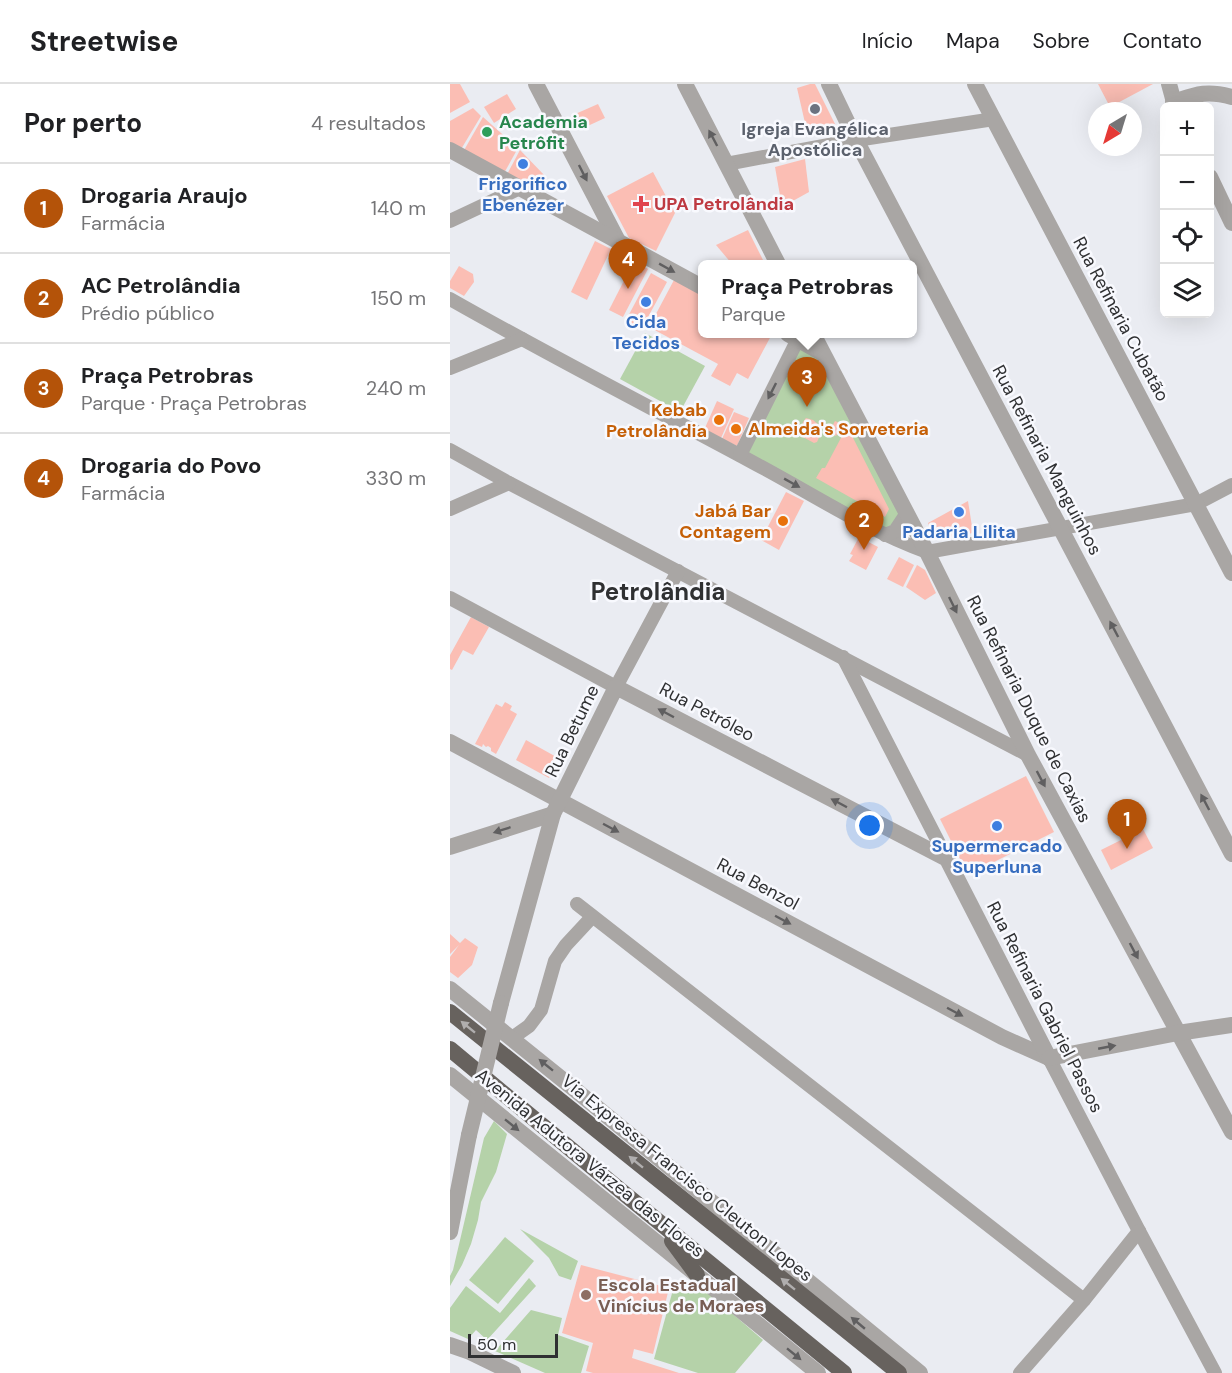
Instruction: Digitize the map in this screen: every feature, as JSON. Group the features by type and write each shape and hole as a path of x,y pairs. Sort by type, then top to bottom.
{"highway":[{"name":"Via Expressa Francisco Cleuton Lopes","path":"450,1012 899,1373"},
{"path":"450,1048 844,1373"},
{"path":"657,1221 697,1275"}],"street":[{"path":"536,84 618,241"},
{"path":"685,84 776,260"},
{"name":"Rua Refinaria Manguinhos","path":"829,84 856,140 1232,854"},
{"name":"Rua Refinaria Cubatão","path":"975,84 1232,573"},
{"path":"1169,84 1174,102"},
{"path":"1178,102 1196,94 1208,93 1232,97"},
{"path":"726,164 856,140 994,119"},
{"path":"450,150 698,285"},
{"path":"1214,187 1232,223"},
{"path":"450,221 520,188"},
{"path":"450,299 885,535 927,552 1196,504 1232,485"},
{"path":"740,455 798,338"},
{"name":"Rua Refinaria Duque de Caxias","path":"804,338 822,353 927,552 1028,755 1232,1132"},
{"path":"450,368 522,339"},
{"path":"450,450 1028,755"},
{"path":"450,509 509,483"},
{"path":"885,535 896,531 907,513"},
{"name":"Rua Betume","path":"450,1232 469,1135 501,1003 556,807 616,687 678,571"},
{"name":"Rua Petróleo","path":"450,598 947,860"},
{"name":"Rua Refinaria Gabriel Passos","path":"843,657 1049,1058 1215,1373"},
{"name":"Rua Benzol","path":"450,742 556,807 992,1031 1049,1058"},
{"path":"450,847 556,807"},
{"path":"577,904 1084,1300"},
{"path":"512,1038 529,1026 541,1010 555,961 566,945 592,917"},
{"path":"450,989 920,1373"},
{"path":"1049,1058 1232,1024"},
{"name":"Avenida Adutora Várzea das Flores","path":"450,1075 818,1373"},
{"path":"1020,1373 1084,1300 1139,1231"},
{"path":"450,1346 470,1352 513,1373"}],"green space":[{"path":"645,333 705,366 680,412 620,379"},
{"path":"799,348 822,359 900,515 885,532 743,454"},
{"path":"494,1121 507,1134 496,1172 481,1202 471,1244 450,1286 450,1276 484,1138"},
{"path":"520,1229 578,1261 571,1280 559,1276 549,1258"},
{"path":"505,1237 534,1261 498,1304 469,1280"},
{"path":"529,1278 536,1286 487,1340 476,1330 468,1339 450,1331 450,1308 466,1286 500,1313"},
{"path":"674,1286 705,1290 763,1340 735,1373 698,1373 654,1359"},
{"path":"531,1310 562,1318 558,1335 589,1346 581,1373 545,1373 495,1351"}],"building":[{"path":"450,84 460,84 470,102 450,113"},
{"name":"Igreja Evangélica Apostólica","path":"815,84 838,130 808,136 797,88"},
{"path":"1098,84 1153,84 1119,102 1107,102"},
{"path":"507,94 516,109 494,123 484,107"},
{"path":"598,104 605,118 579,130 573,115"},
{"path":"473,108 481,116 460,151 450,145 450,121"},
{"name":"Academia Petrôfit","path":"483,117 518,148 503,175 463,152"},
{"name":"Frigorifico Ebenézer","path":"520,150 547,178 537,195 505,178"},
{"path":"805,159 809,192 782,207 775,167"},
{"name":"UPA Petrolândia","path":"653,172 675,213 656,251 629,238 607,196"},
{"path":"748,230 763,260 729,260 716,245"},
{"path":"595,241 611,249 587,300 571,292"},
{"path":"634,261 648,269 623,317 609,310"},
{"path":"459,266 473,274 474,282 464,296 450,288 450,281"},
{"name":"Cida Tecidos","path":"651,273 667,282 641,330 625,322"},
{"path":"674,280 698,293 698,338 770,338 748,379 737,373 730,386 711,376 718,364 649,327"},
{"name":"Kebab Petrolândia","path":"717,401 734,409 721,438 704,430"},
{"name":"Almeida's Sorveteria","path":"734,412 749,418 737,446 722,439"},
{"path":"806,418 819,425 821,433 817,442 814,443 803,437 801,433"},
{"path":"835,421 842,424 836,436 829,432"},
{"path":"846,424 889,509 885,517 816,478 822,468 825,468"},
{"name":"Jabá Bar Contagem","path":"786,492 804,501 779,550 761,540"},
{"name":"Padaria Lilita","path":"968,501 973,533 936,539 928,523"},
{"path":"859,537 878,547 866,570 849,561"},
{"path":"899,557 914,565 903,587 887,579"},
{"path":"917,565 925,570 936,593 925,600 906,587"},
{"path":"471,617 489,627 473,655 463,650 452,670 450,669 450,655"},
{"path":"505,702 512,706 510,710 517,714 496,754 488,746 483,744 482,747 475,744 496,704 502,707"},
{"path":"526,740 560,759 549,778 516,760"},
{"name":"Supermercado Superluna","path":"1026,776 1054,832 968,875 940,819"},
{"path":"1143,829 1153,848 1111,870 1101,850"},
{"path":"450,934 460,943 465,938 478,947 472,965 458,978 450,972 450,957 459,945 450,954"},
{"path":"581,1265 669,1288 653,1354 634,1349 632,1358 679,1373 593,1373 586,1371 593,1343 562,1333"}],"place":[{"name":"Igreja Evangélica Apostólica","path":"815,109"},
{"name":"Academia Petrôfit","path":"487,132"},
{"name":"Frigorifico Ebenézer","path":"523,164"},
{"name":"UPA Petrolândia","path":"641,204"},
{"name":"Drogaria do Povo","path":"628,289"},
{"name":"Cida Tecidos","path":"646,302"},
{"name":"Praça Petrobras","path":"807,407"},
{"name":"Kebab Petrolândia","path":"719,420"},
{"name":"Almeida's Sorveteria","path":"736,429"},
{"name":"Padaria Lilita","path":"959,512"},
{"name":"Jabá Bar Contagem","path":"783,521"},
{"name":"AC Petrolândia","path":"864,550"},
{"name":"Supermercado Superluna","path":"997,826"},
{"name":"Drogaria Araujo","path":"1127,849"},
{"name":"Escola Estadual Vinícius de Moraes","path":"586,1295"}],"district":[{"name":"Petrolândia","path":"658,591"}]}
